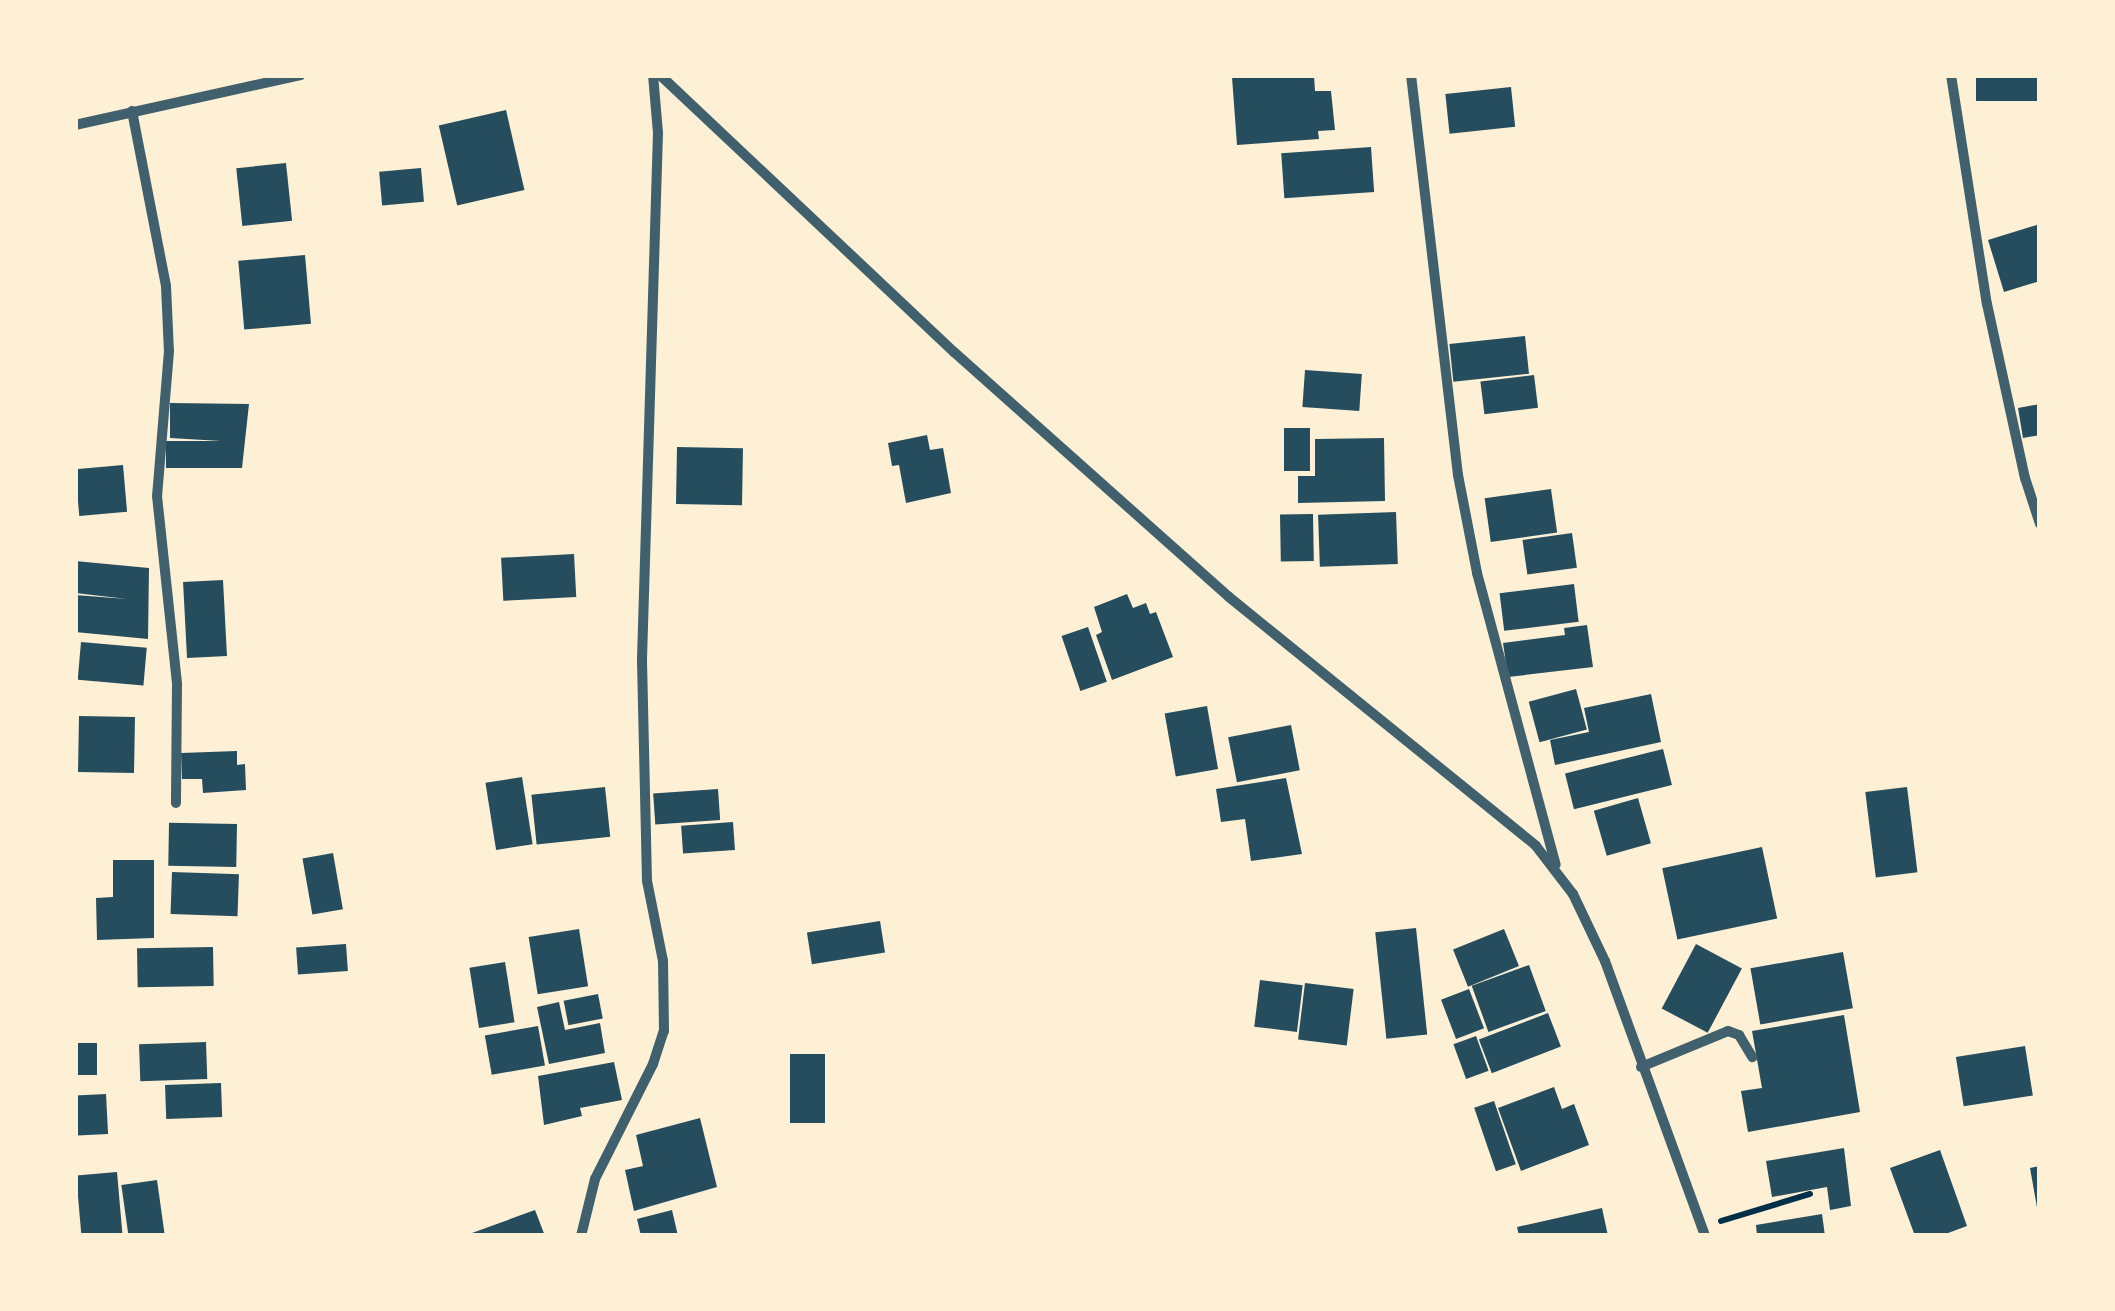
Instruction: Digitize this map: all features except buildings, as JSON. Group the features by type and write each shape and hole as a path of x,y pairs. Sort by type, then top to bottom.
{"street":[{"path":"75,124 301,75"},
{"path":"656,75 954,352 1228,598 1513,825 1558,871"},
{"path":"581,1236 595,1180 611,1140 646,1078 664,1031 664,961 648,881 642,659 658,133 656,75"},
{"path":"1411,75 1461,491 1518,737 1558,871 1605,961 1703,1232"},
{"path":"1950,75 1987,304 2025,478 2040,524"},
{"path":"132,111 166,286 168,351 156,496 177,684 176,803"},
{"path":"1641,1067 1728,1031 1739,1036 1752,1057"}],"path":[{"path":"1703,1232 1810,1194"}]}
